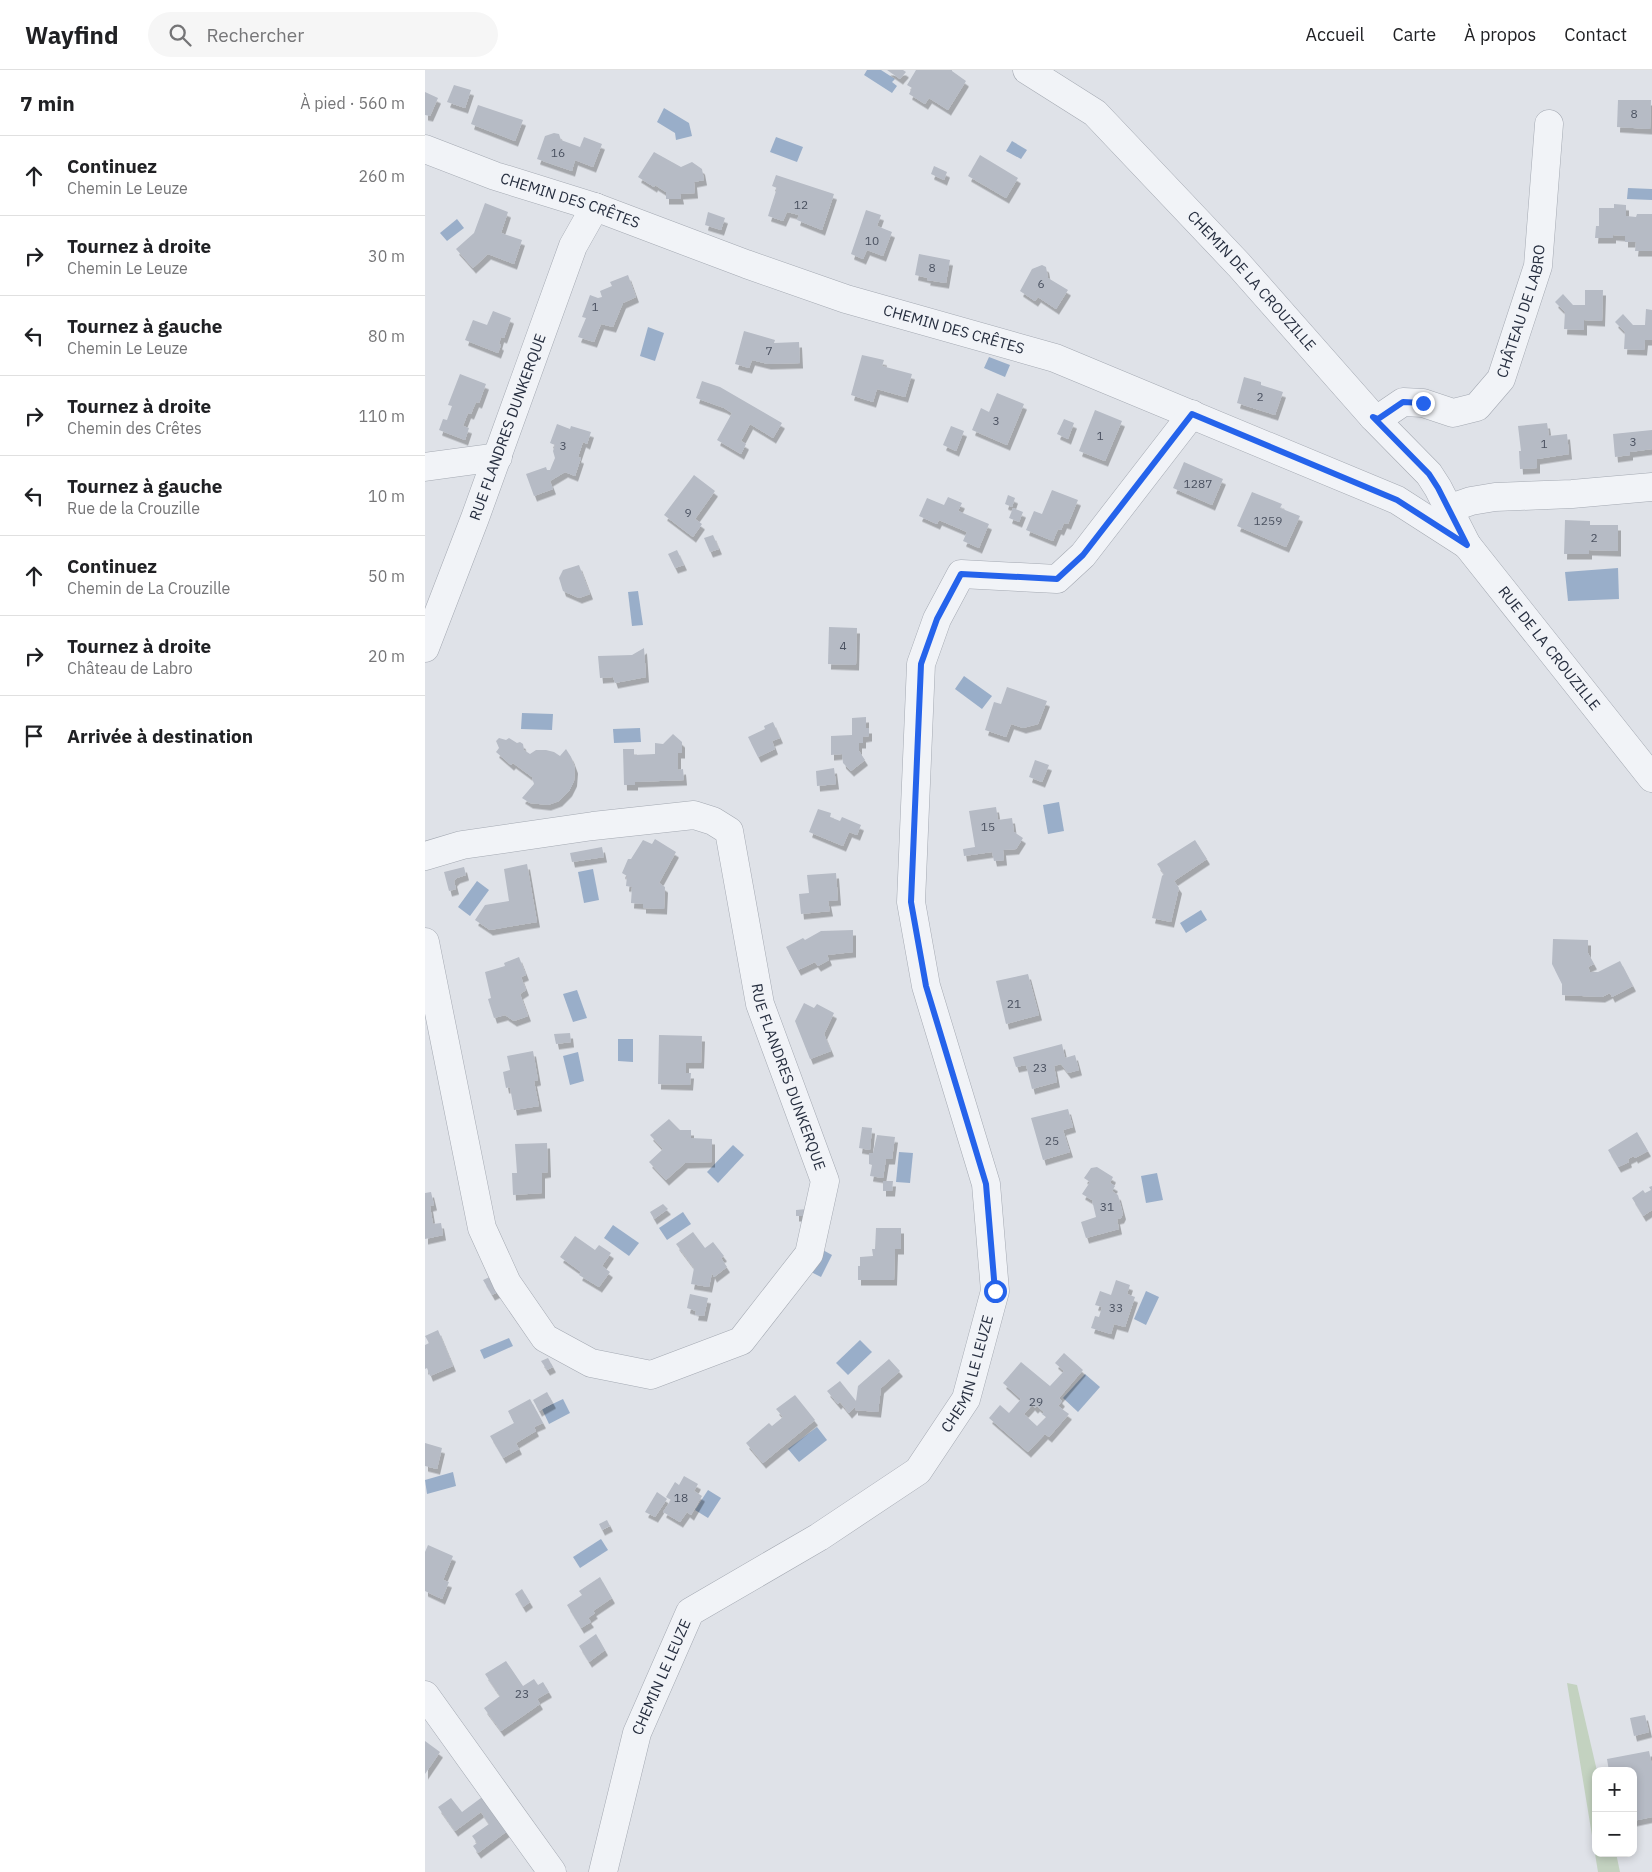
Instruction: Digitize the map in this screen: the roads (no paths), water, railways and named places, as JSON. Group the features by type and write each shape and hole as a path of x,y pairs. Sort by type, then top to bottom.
{"street":[{"name":"CHEMIN DE LA CROUZILLE","path":"1027,70 1095,113 1239,265 1373,417 1429,474 1450,513"},
{"name":"CHÂTEAU DE LABRO","path":"1373,417 1378,419 1403,402 1423,403 1453,414 1477,407 1501,379 1537,266 1549,124"},
{"name":"CHEMIN DES CRÊTES","path":"425,149 495,176 595,207 746,264 846,299 1055,358 1397,500 1467,545"},
{"name":"RUE FLANDRES DUNKERQUE","path":"425,648 498,457 573,246 595,207"},
{"name":"CHEMIN LE LEUZE","path":"603,1872 637,1733 690,1612 819,1537 918,1471 966,1399 993,1300 995,1291 986,1184 926,986 911,902 921,664 937,619 961,574 1057,579 1083,555 1192,414"},
{"path":"425,467 498,457"},
{"path":"1450,513 1471,501 1495,497 1572,494 1652,487"},
{"name":"RUE DE LA CROUZILLE","path":"1450,513 1467,545 1652,778"},
{"name":"RUE FLANDRES DUNKERQUE","path":"425,856 462,845 593,826 694,815 713,822 729,831 759,1004 825,1181 809,1254 741,1341 651,1375 591,1363 545,1338 507,1283 482,1228 425,942"},
{"path":"425,1695 552,1872"}],"water":[{"path":"867,70 881,70 895,79 892,82 897,86 892,93 864,75"},
{"path":"664,108 689,123 692,136 676,140 675,133 657,122"},
{"path":"776,137 803,147 797,162 770,152"},
{"path":"1012,141 1027,150 1021,159 1006,151"},
{"path":"1628,188 1652,189 1652,200 1627,199"},
{"path":"457,219 464,228 447,241 440,233"},
{"path":"648,327 664,333 655,361 640,356"},
{"path":"989,357 1010,365 1005,377 984,368"},
{"path":"1618,568 1619,599 1568,601 1565,572"},
{"path":"638,591 643,625 632,626 628,592"},
{"path":"964,676 992,696 982,709 955,689"},
{"path":"522,713 553,714 552,730 521,729"},
{"path":"640,728 641,742 614,743 613,729"},
{"path":"1059,802 1064,831 1048,834 1043,805"},
{"path":"593,869 599,900 584,903 578,872"},
{"path":"477,881 489,890 470,916 458,907"},
{"path":"1201,910 1207,920 1186,933 1180,923"},
{"path":"577,990 587,1018 573,1022 563,994"},
{"path":"618,1039 633,1039 633,1062 618,1061"},
{"path":"578,1052 584,1081 570,1085 563,1056"},
{"path":"733,1145 744,1155 718,1183 707,1172"},
{"path":"899,1152 913,1153 910,1183 896,1182"},
{"path":"1157,1173 1163,1200 1146,1203 1141,1176"},
{"path":"683,1212 691,1224 667,1240 659,1228"},
{"path":"613,1225 639,1243 629,1256 604,1238"},
{"path":"821,1249 832,1255 821,1277 809,1271"},
{"path":"1146,1291 1159,1297 1146,1325 1134,1319"},
{"path":"509,1338 513,1346 484,1359 480,1350"},
{"path":"860,1340 872,1352 848,1375 836,1363"},
{"path":"1085,1374 1100,1387 1078,1412 1063,1398"},
{"path":"563,1399 570,1413 549,1424 542,1409"},
{"path":"817,1427 827,1440 799,1462 788,1449"},
{"path":"453,1472 456,1486 427,1494 425,1480"},
{"path":"708,1490 721,1498 708,1518 695,1510"},
{"path":"601,1539 608,1550 580,1568 573,1557"}]}
